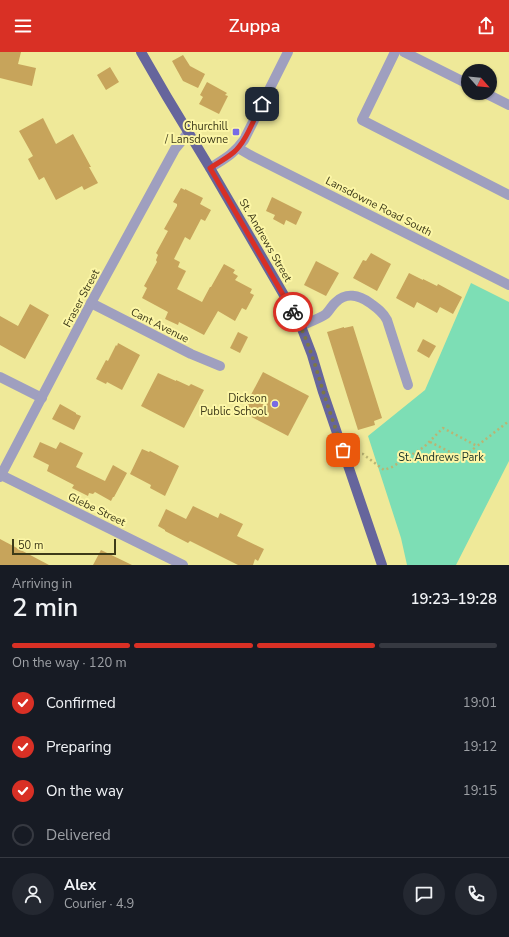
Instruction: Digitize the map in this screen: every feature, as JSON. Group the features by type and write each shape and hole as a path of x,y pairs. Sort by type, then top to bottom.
{"main road":[{"name":"St. Andrews Street","path":"141,52 282,292 300,326 312,355 382,565"}],"street":[{"path":"210,168 233,153 244,140 288,52"},
{"path":"395,52 362,120 509,195"},
{"path":"404,52 461,80"},
{"path":"497,99 509,105"},
{"name":"Fraser Street","path":"0,476 91,303 175,149 188,133"},
{"name":"Lansdowne Road South","path":"238,148 509,285"},
{"path":"300,326 326,314 336,301 343,297 351,295 362,298 379,309 387,320 408,385"},
{"name":"Cant Avenue","path":"91,303 191,354 220,366"},
{"path":"0,377 42,398"},
{"name":"Glebe Street","path":"0,476 183,565"}],"path":[{"path":"430,442 462,458 509,421"},
{"path":"358,454 363,454 384,470 392,467 424,447 443,428 477,446"}],"green space":[{"name":"St. Andrews Park","path":"471,283 509,302 509,461 456,565 407,565 401,538 368,436 425,390"}],"building":[{"path":"0,52 21,52 18,64 36,68 32,86 0,78"},
{"path":"183,55 190,66 205,74 198,88 183,81 172,61"},
{"path":"110,67 119,82 106,90 97,75"},
{"path":"207,82 227,93 225,95 228,96 219,114 199,104 203,97 200,95"},
{"path":"43,118 56,144 73,134 98,183 84,190 82,186 56,200 44,177 39,180 28,159 33,156 19,131"},
{"path":"181,188 203,198 200,204 211,210 205,221 201,219 190,240 185,237 174,259 180,262 178,267 186,271 177,289 202,302 224,264 235,270 233,273 238,276 235,280 252,289 250,293 254,295 246,310 242,308 235,321 218,311 204,335 179,322 178,325 165,319 168,312 142,298 147,288 144,286 157,262 156,260 158,255 156,253 168,231 164,229 177,206 177,204 173,202"},
{"path":"272,197 302,212 296,225 286,220 284,225 273,219 275,215 266,211"},
{"path":"371,253 391,264 377,291 353,278 363,260 366,261"},
{"path":"316,261 339,273 326,296 304,285"},
{"path":"409,273 437,286 438,284 462,297 453,314 440,307 437,313 417,302 414,308 396,298"},
{"path":"30,304 49,315 25,359 0,345 0,316 18,326"},
{"path":"353,326 382,418 374,421 375,425 358,430 327,332"},
{"path":"238,332 248,337 240,353 230,348"},
{"path":"423,339 436,346 429,358 417,351"},
{"path":"118,343 140,355 122,390 107,382 106,384 96,379 106,360 108,361"},
{"name":"Dickson Public School","path":"263,372 309,396 288,436 242,412"},
{"path":"158,373 189,386 191,384 204,390 184,428 141,406"},
{"path":"60,404 81,416 74,430 52,419"},
{"path":"40,442 56,449 60,442 83,453 76,467 105,481 113,465 127,473 111,501 95,492 93,494 89,493 88,496 72,488 74,485 47,471 49,465 33,457"},
{"path":"142,449 149,452 150,451 179,466 165,496 150,488 151,485 130,474"},
{"path":"193,506 218,518 220,513 243,524 237,536 264,549 258,561 255,559 253,565 238,565 190,541 188,543 158,526 166,509 186,519"},
{"path":"0,539 49,565 0,565"},
{"path":"101,550 132,565 93,565"}],"way so far":[{"path":"293,312 299,322 312,355 343,450"}],"place":[{"name":"Churchill / Lansdowne","path":"236,132"},
{"name":"Dickson Public School","path":"275,404"}],"route":[{"path":"262,104 244,140 238,148 210,168 293,312"}]}
